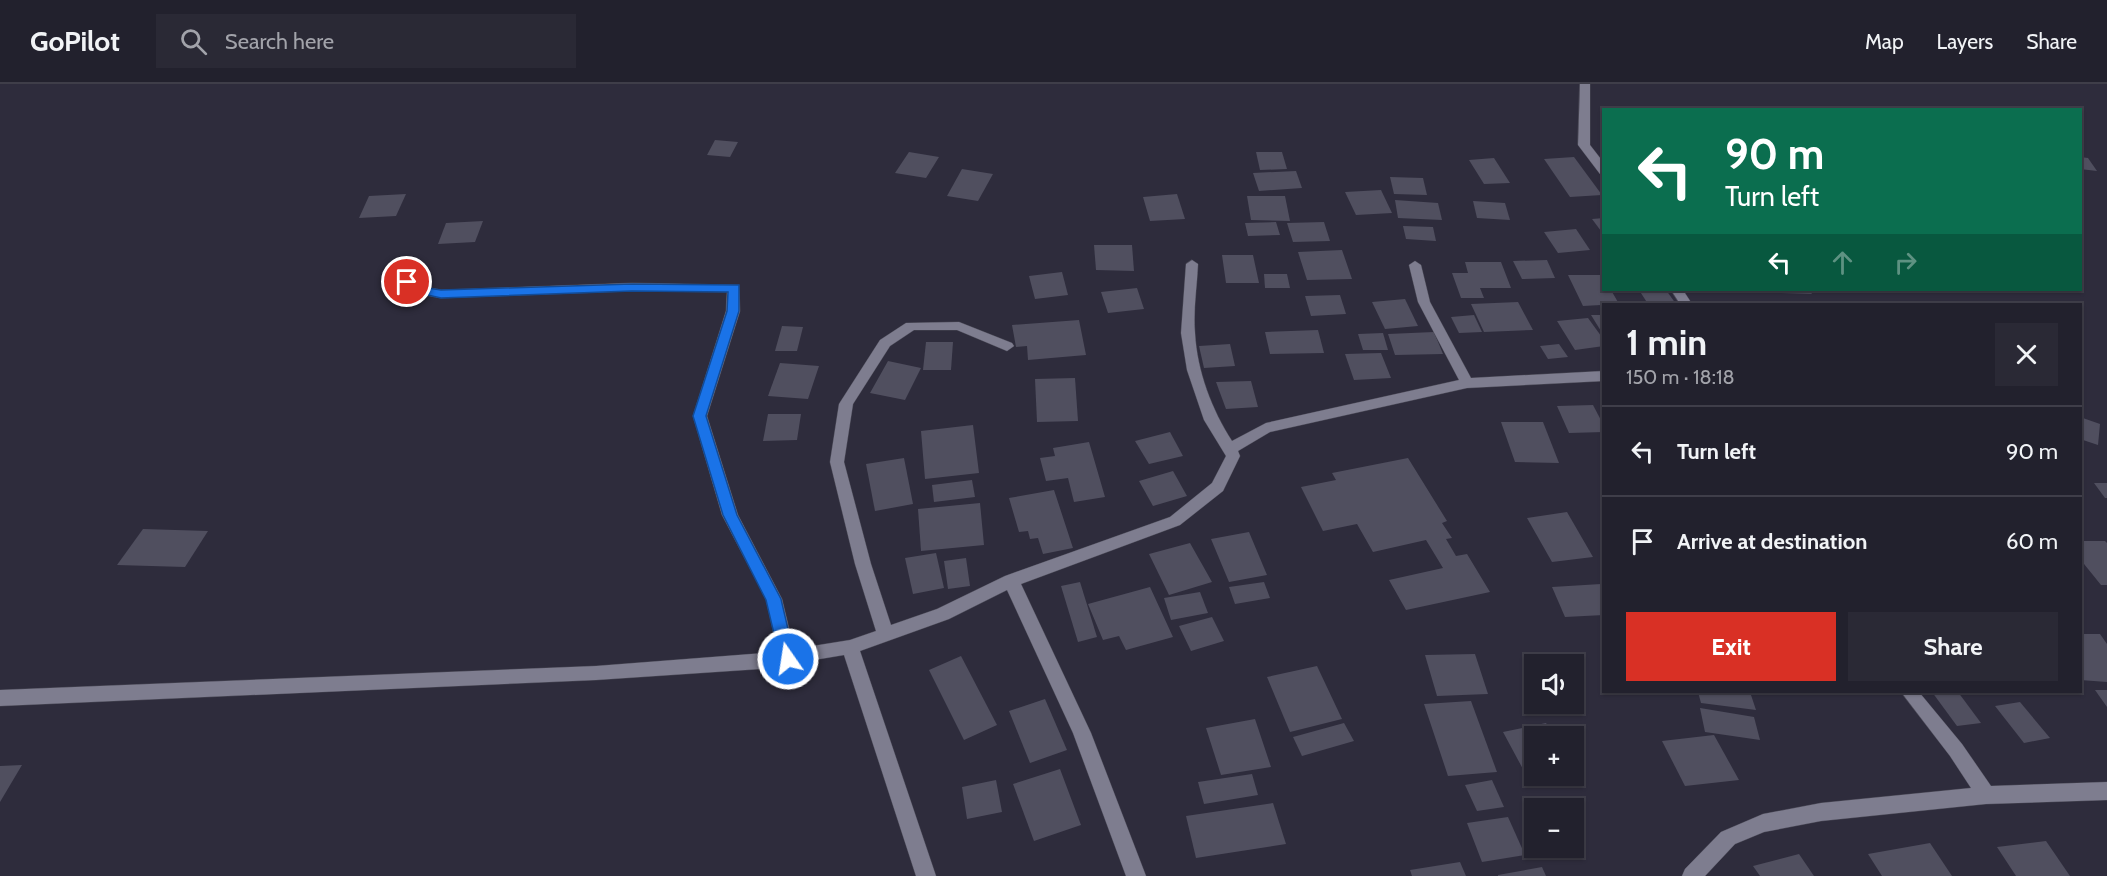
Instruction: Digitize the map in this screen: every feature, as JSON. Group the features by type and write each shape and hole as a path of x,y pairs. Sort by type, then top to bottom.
{"street":[{"path":"1585,84 1584,144 1602,169"},
{"path":"0,698 596,673 788,659 850,647 886,636 943,614 1011,581 1175,522 1218,487 1233,456 1211,420 1194,370 1188,333 1192,264"},
{"path":"1415,265 1424,302 1467,383"},
{"path":"409,271 407,282 418,290 441,294 632,288 734,288 733,311 700,416 730,515 774,599 788,659"},
{"path":"886,636 863,564 837,462 846,404 885,343 911,326 959,326 1007,346"},
{"path":"1230,449 1266,428 1467,383 1602,376"},
{"path":"1011,581 1082,733 1136,876"},
{"path":"850,647 926,876"},
{"path":"1910,693 1956,750 1986,795"},
{"path":"1692,876 1728,838 1763,823 1821,812 1986,795 2107,791"}],"building":[{"path":"715,140 738,142 730,157 707,155"},
{"path":"909,152 939,157 926,178 895,173"},
{"path":"1256,152 1282,152 1287,169 1260,170"},
{"path":"1574,157 1602,195 1570,197 1544,159"},
{"path":"2082,157 2088,158 2097,171 2082,169"},
{"path":"1494,158 1510,183 1484,184 1469,160"},
{"path":"962,169 993,174 978,201 947,196"},
{"path":"1296,171 1302,188 1259,191 1253,173"},
{"path":"1390,177 1423,178 1427,195 1394,194"},
{"path":"1381,190 1392,213 1356,215 1345,192"},
{"path":"406,194 396,216 359,218 369,196"},
{"path":"1177,194 1185,219 1150,221 1143,197"},
{"path":"1247,196 1285,196 1290,221 1251,220"},
{"path":"1395,200 1438,203 1442,220 1398,218"},
{"path":"1473,201 1505,203 1510,220 1477,218"},
{"path":"1602,218 1602,232 1592,219"},
{"path":"483,221 475,242 438,244 446,223"},
{"path":"1276,222 1280,235 1248,236 1245,223"},
{"path":"1324,222 1330,241 1293,242 1287,223"},
{"path":"1403,226 1433,227 1436,241 1406,239"},
{"path":"1576,229 1590,250 1558,253 1544,232"},
{"path":"1094,245 1132,245 1134,271 1096,270"},
{"path":"1342,250 1352,279 1307,280 1298,252"},
{"path":"1222,255 1253,255 1259,283 1226,283"},
{"path":"1547,260 1555,278 1522,279 1513,261"},
{"path":"1465,262 1501,262 1511,288 1480,288 1484,298 1461,298 1452,273 1468,273"},
{"path":"1062,272 1068,295 1035,299 1029,276"},
{"path":"1264,274 1287,274 1290,288 1265,288"},
{"path":"1568,275 1602,275 1602,291 1612,291 1618,303 1583,306"},
{"path":"1137,288 1144,309 1108,313 1101,292"},
{"path":"1640,291 1667,291 1675,303 1647,303"},
{"path":"1780,291 1810,291 1812,294 1781,293"},
{"path":"1340,295 1346,314 1311,316 1305,296"},
{"path":"1405,299 1418,326 1385,329 1372,302"},
{"path":"1518,302 1533,330 1484,332 1471,304"},
{"path":"1474,315 1482,332 1459,333 1451,317"},
{"path":"1591,315 1602,315 1602,333"},
{"path":"1588,318 1602,337 1602,346 1575,350 1557,321"},
{"path":"1079,320 1086,355 1028,360 1027,346 1016,347 1012,325"},
{"path":"782,326 803,327 797,351 775,351"},
{"path":"1318,330 1324,353 1270,354 1265,332"},
{"path":"1434,332 1443,354 1395,355 1388,334"},
{"path":"1383,333 1388,350 1363,350 1358,334"},
{"path":"926,342 953,342 951,370 923,370"},
{"path":"1230,344 1235,366 1204,368 1199,346"},
{"path":"1559,344 1568,357 1548,359 1540,346"},
{"path":"1381,353 1391,378 1354,380 1345,354"},
{"path":"888,361 921,368 905,400 870,393"},
{"path":"780,363 819,366 808,399 768,396"},
{"path":"1075,378 1078,421 1037,422 1035,379"},
{"path":"1251,381 1258,407 1226,409 1216,382"},
{"path":"1593,405 1602,422 1602,432 1569,433 1557,406"},
{"path":"768,414 801,414 797,440 763,441"},
{"path":"2082,418 2100,424 2098,445 2082,440"},
{"path":"1501,422 1543,422 1559,463 1515,462"},
{"path":"973,425 979,473 925,479 921,431"},
{"path":"1170,432 1183,456 1149,464 1135,441"},
{"path":"1089,442 1105,497 1074,502 1068,478 1046,481 1040,458 1055,456 1053,448"},
{"path":"904,458 913,504 875,511 866,464"},
{"path":"1408,458 1447,521 1442,523 1452,538 1446,539 1456,556 1467,554 1490,592 1406,610 1389,580 1443,568 1426,540 1373,552 1357,524 1323,531 1301,487 1336,480 1332,473"},
{"path":"1173,471 1187,496 1153,506 1139,481"},
{"path":"972,480 975,497 934,502 932,485"},
{"path":"2094,483 2107,483 2107,498 2105,498"},
{"path":"1054,490 1073,548 1043,554 1038,538 1030,539 1028,531 1019,532 1009,498"},
{"path":"980,503 984,545 921,551 918,509"},
{"path":"1567,512 1593,557 1552,562 1527,518"},
{"path":"143,529 208,531 185,567 117,565"},
{"path":"1249,532 1267,575 1229,582 1211,539"},
{"path":"2082,541 2105,541 2107,543 2107,585 2101,585 2082,561"},
{"path":"1190,543 1212,582 1169,595 1149,554"},
{"path":"936,553 944,588 913,594 905,558"},
{"path":"966,558 970,586 948,589 944,561"},
{"path":"1080,582 1097,637 1078,642 1061,586"},
{"path":"1264,582 1270,598 1235,604 1229,587"},
{"path":"1601,584 1602,615 1565,617 1552,587"},
{"path":"1150,587 1173,637 1126,650 1119,636 1103,640 1088,604"},
{"path":"1200,592 1208,613 1171,620 1164,598"},
{"path":"1212,617 1224,641 1191,651 1179,626"},
{"path":"2082,634 2100,634 2107,644 2107,682 2082,680"},
{"path":"1475,654 1488,694 1437,696 1425,655"},
{"path":"961,656 997,725 964,740 929,670"},
{"path":"1317,666 1342,719 1290,732 1267,677"},
{"path":"2095,690 2107,690 2107,707"},
{"path":"1698,693 1750,693 1756,710 1701,703"},
{"path":"1933,693 1959,693 1981,723 1957,726"},
{"path":"1045,699 1067,750 1030,763 1009,711"},
{"path":"1471,701 1497,772 1448,776 1424,704"},
{"path":"2020,702 2050,738 2024,743 1995,706"},
{"path":"1700,708 1754,717 1760,740 1705,732"},
{"path":"1255,719 1271,767 1221,775 1206,728"},
{"path":"1344,723 1354,741 1302,756 1293,737"},
{"path":"1546,723 1548,726 1532,726"},
{"path":"1524,728 1524,771 1503,732"},
{"path":"1714,735 1739,780 1685,786 1662,741"},
{"path":"22,765 0,802 0,766"},
{"path":"1060,769 1081,825 1034,841 1013,784"},
{"path":"1252,774 1258,795 1204,804 1198,782"},
{"path":"996,780 1002,812 967,819 962,787"},
{"path":"1492,780 1504,807 1477,811 1465,785"},
{"path":"1273,803 1286,844 1196,858 1186,816"},
{"path":"1508,817 1524,855 1482,862 1467,823"},
{"path":"2046,841 2070,876 2016,876 1997,847"},
{"path":"1930,843 1952,876 1882,876 1868,854"},
{"path":"1799,854 1814,876 1760,876 1753,866"},
{"path":"1460,862 1466,876 1412,876 1410,870"},
{"path":"1542,867 1546,876 1498,876 1498,875"}],"route":[{"path":"407,282 418,290 441,294 632,288 734,288 733,311 700,416 730,515 774,599 788,659"}]}
